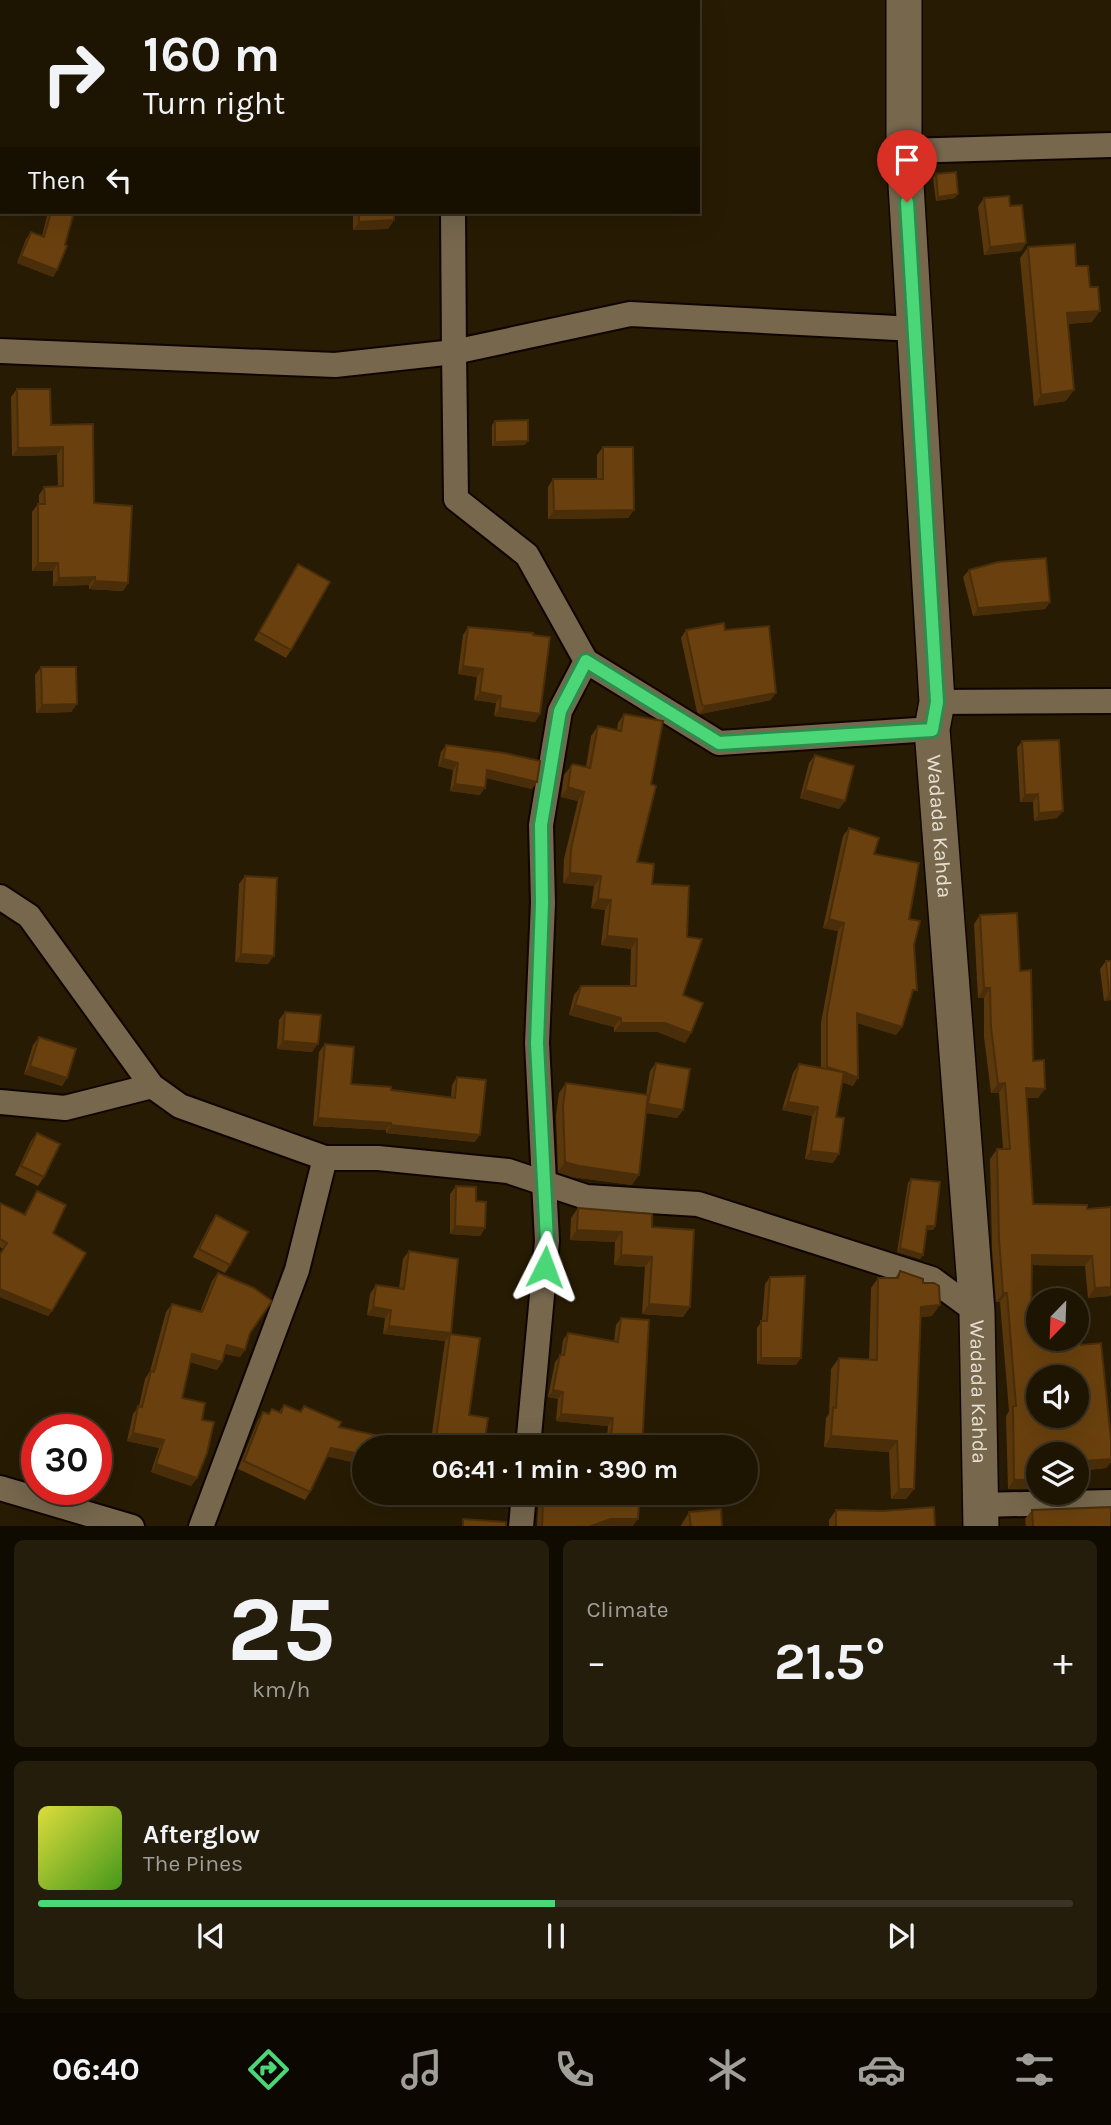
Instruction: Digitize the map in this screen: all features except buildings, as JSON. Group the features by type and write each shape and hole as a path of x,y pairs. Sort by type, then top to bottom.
{"main road":[{"name":"Wadada Kahda","path":"904,0 904,151 934,716 977,1312 980,1516"}],"street":[{"path":"904,151 1111,145"},
{"path":"453,214 456,499 527,555 586,661 719,743 934,716 1111,701"},
{"path":"0,351 335,365 454,352 630,314 915,329"},
{"path":"529,1435 547,1241 537,1043 542,903 541,825 560,711 586,661"},
{"path":"0,897 29,916 152,1086 180,1106 325,1158 378,1158 508,1171 586,1197 698,1204 932,1279 977,1312"},
{"path":"0,1102 65,1108 152,1086"},
{"path":"201,1526 297,1269 325,1158"},
{"path":"0,1488 129,1526"},
{"path":"980,1516 1111,1502"},
{"path":"521,1526 523,1505"}],"route":[{"path":"545,1267 547,1241 537,1043 542,903 541,825 560,711 586,661 719,743 932,730 937,702 907,202"}]}
